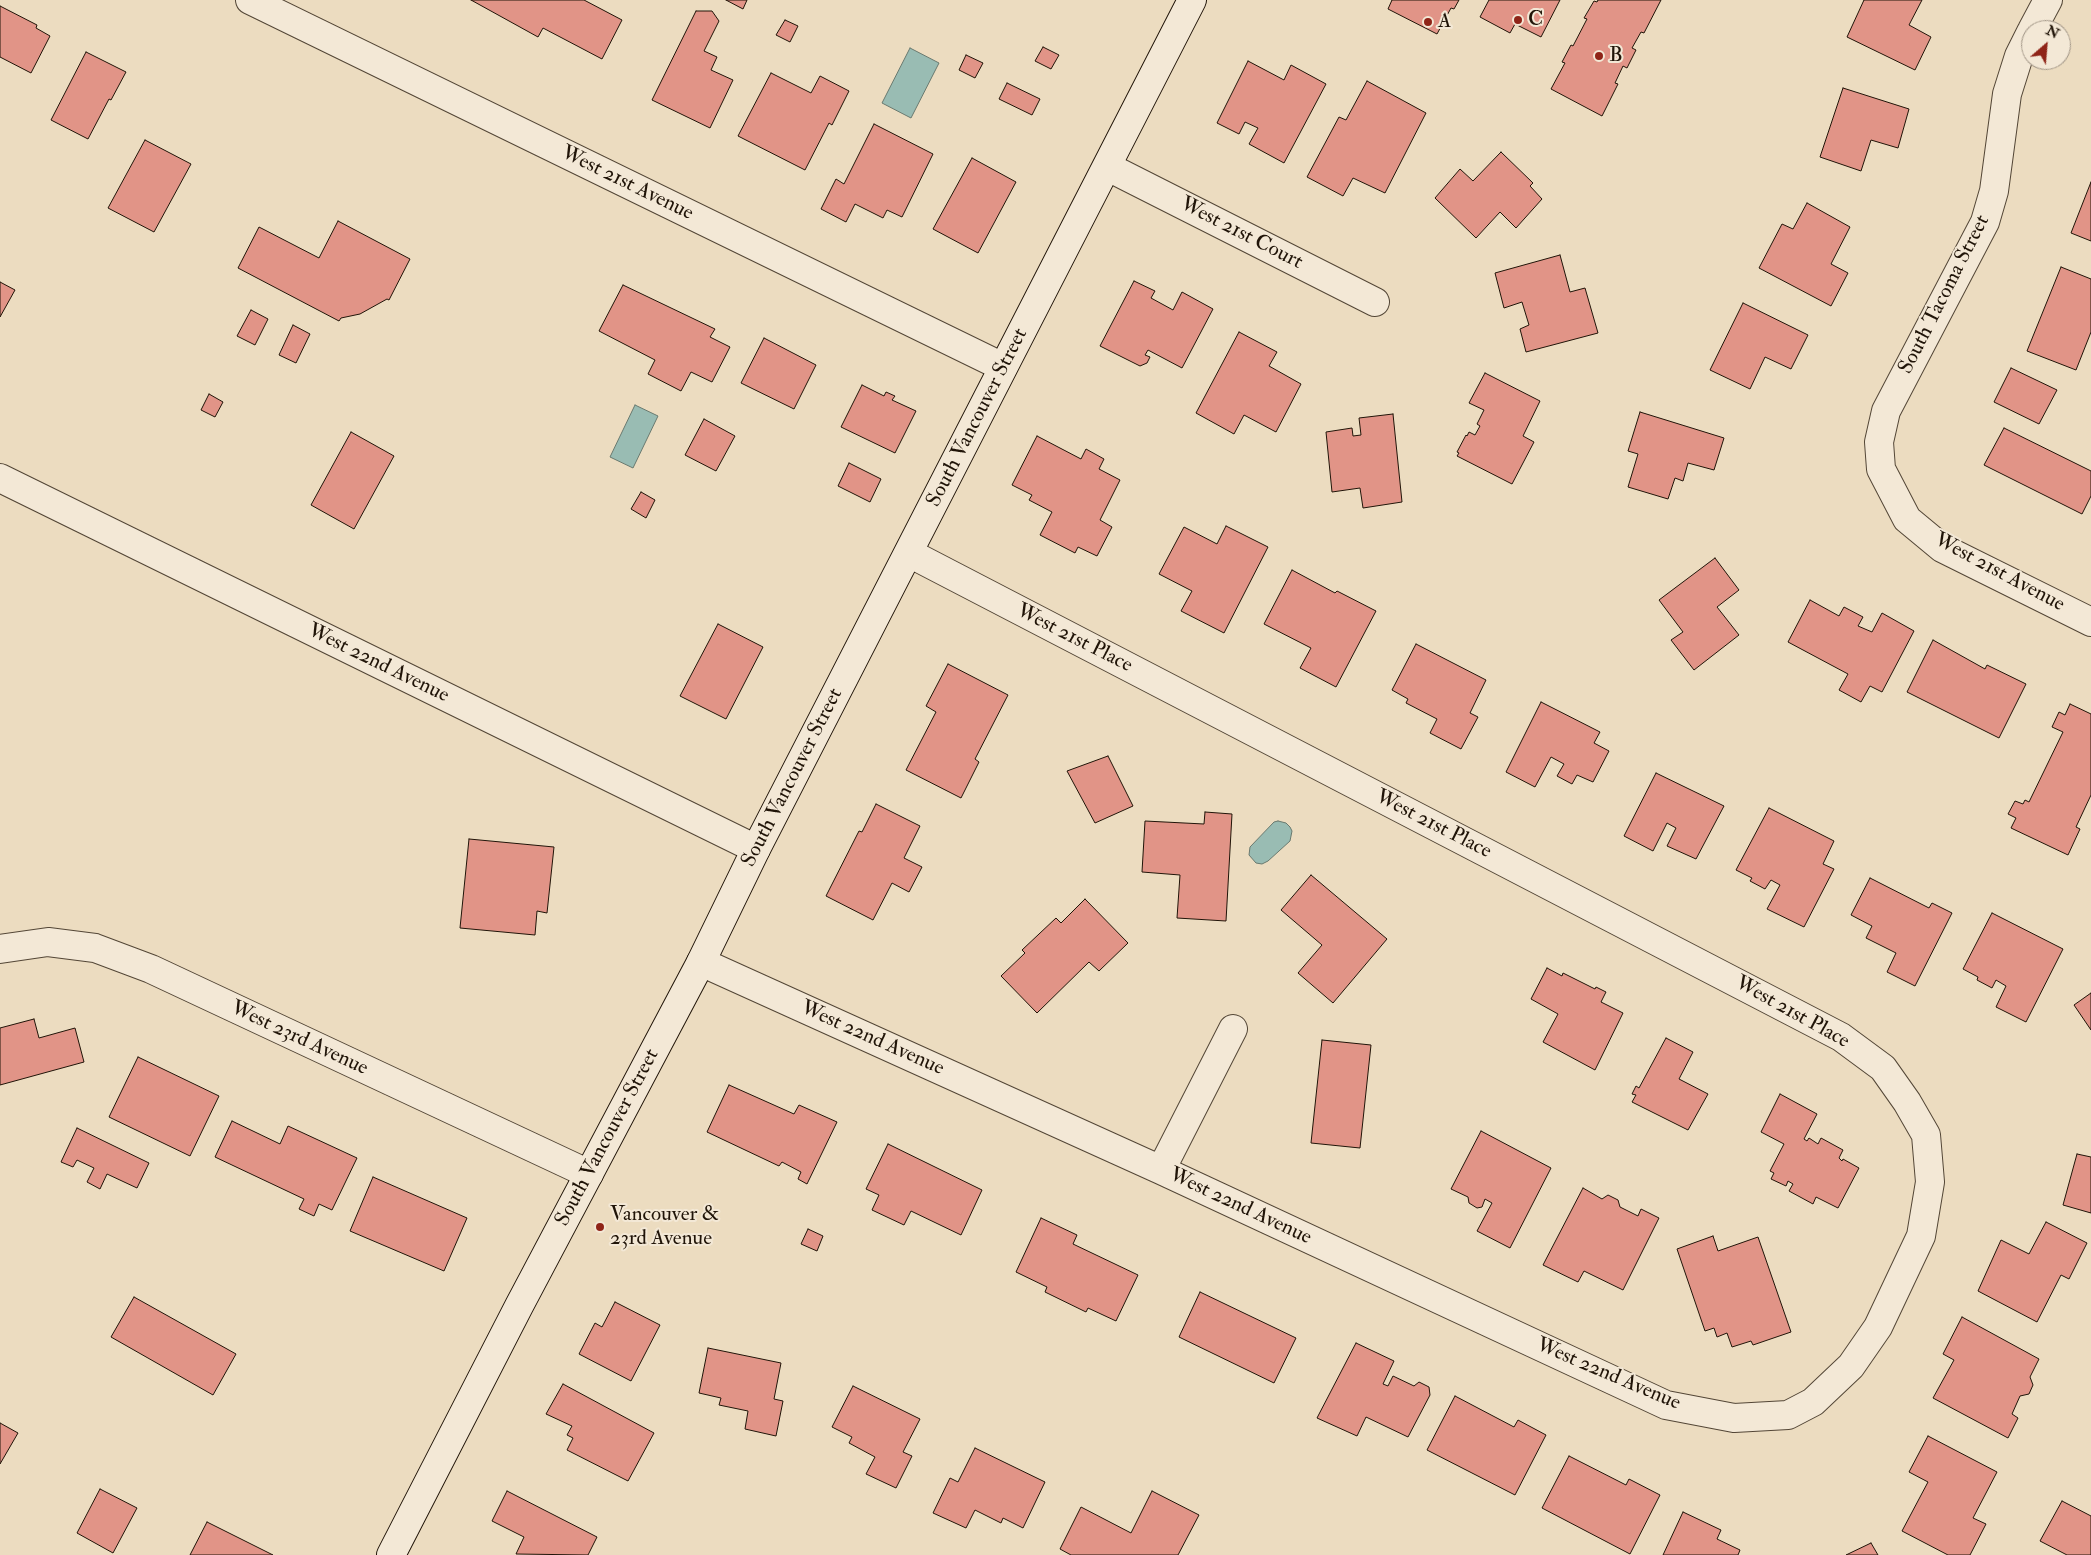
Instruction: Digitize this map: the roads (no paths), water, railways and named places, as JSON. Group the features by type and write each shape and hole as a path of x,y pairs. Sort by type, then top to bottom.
{"street":[{"name":"West 21st Avenue","path":"250,0 1003,367"},
{"name":"South Vancouver Street","path":"392,1555 701,962 756,849 1003,367 1108,167 1192,0"},
{"name":"South Tacoma Street","path":"2038,20 2048,0"},
{"name":"South Tacoma Street","path":"1881,469 1879,442 1886,411 1985,222 1994,191 2007,94 2021,52"},
{"name":"West 21st Court","path":"1108,167 1375,302"},
{"name":"West 21st Avenue","path":"1881,469 1907,519 1942,548 2091,622"},
{"name":"West 22nd Avenue","path":"0,478 756,849"},
{"name":"West 21st Place","path":"909,553 1841,1037 1883,1068 1907,1102 1926,1135 1930,1182 1921,1236 1878,1327 1851,1366 1814,1402 1788,1415"},
{"name":"West 23rd Avenue","path":"0,949 48,942 95,948 151,969 589,1174"},
{"name":"West 22nd Avenue","path":"701,962 1161,1170 1666,1405 1734,1418 1788,1415"},
{"path":"1161,1170 1233,1029"}],"water":[{"path":"910,48 939,63 911,118 882,103"},
{"path":"635,405 658,416 633,468 610,457"},
{"path":"1274,822 1286,823 1290,827 1292,831 1290,841 1268,861 1262,864 1256,863 1249,855 1250,847"}],"place":[{"name":"C","path":"1518,20"},
{"name":"A","path":"1428,22"},
{"name":"B","path":"1599,56"},
{"name":"Vancouver & 23rd Avenue","path":"600,1227"}]}
